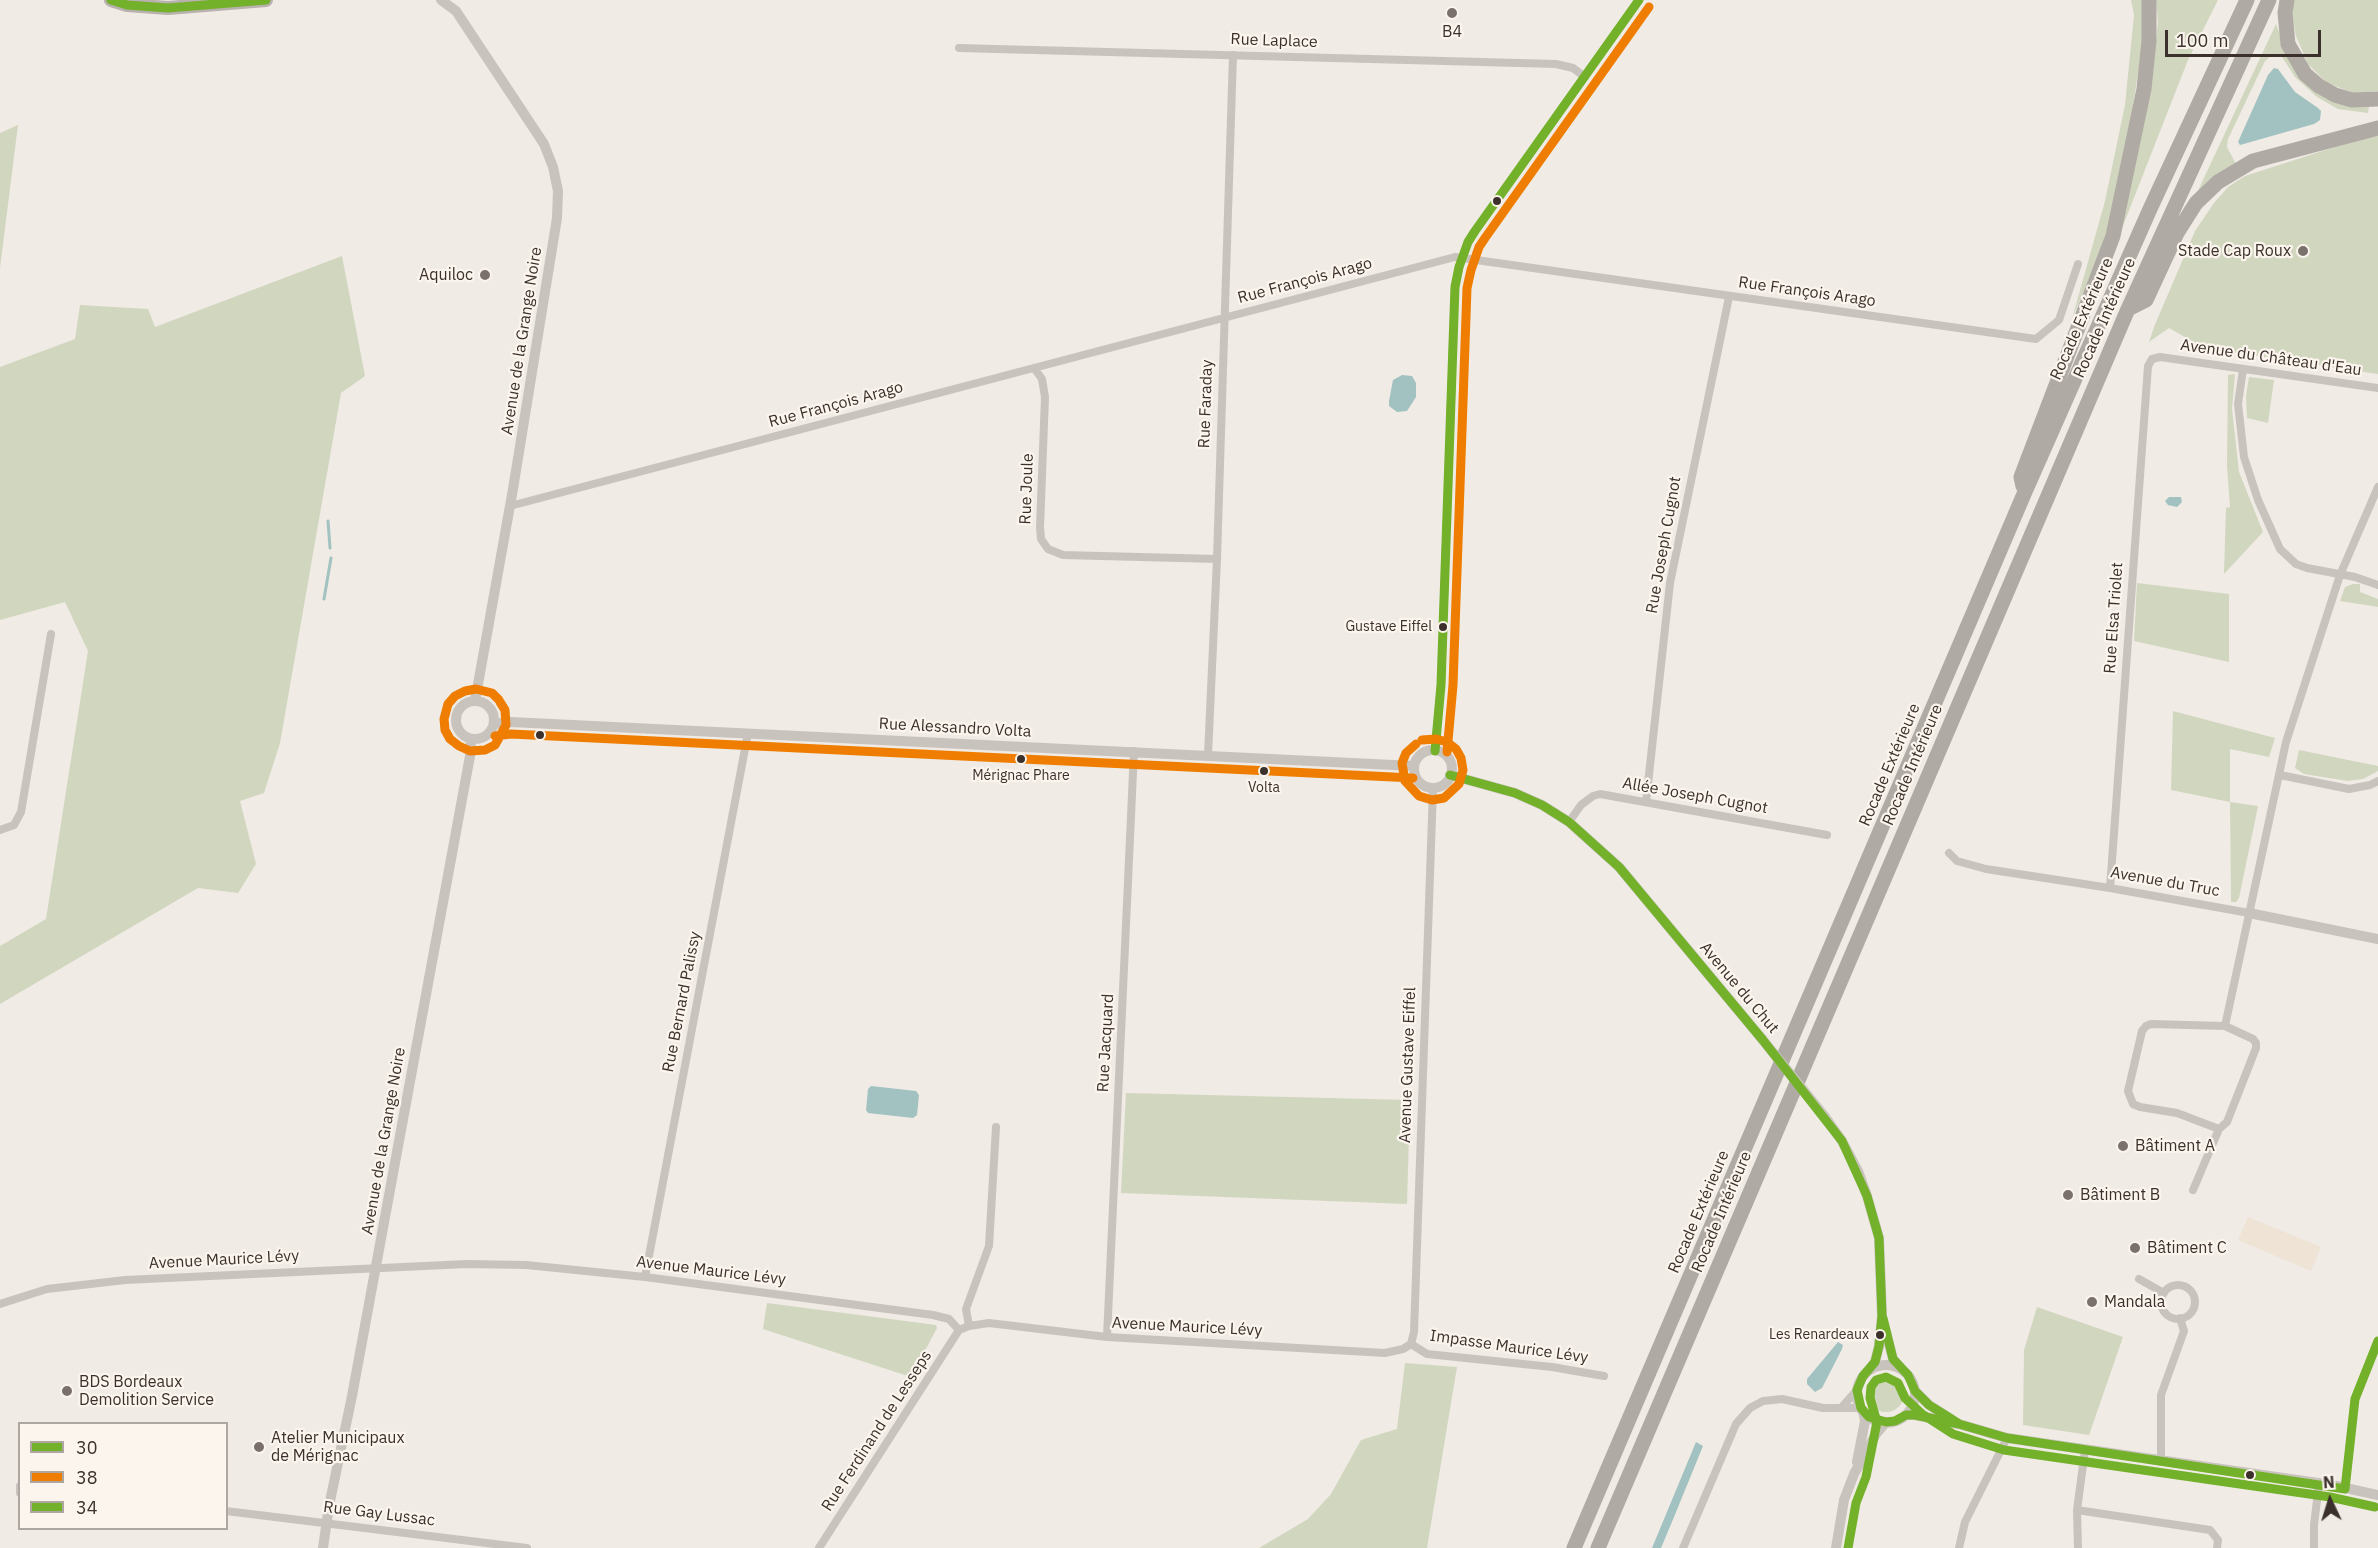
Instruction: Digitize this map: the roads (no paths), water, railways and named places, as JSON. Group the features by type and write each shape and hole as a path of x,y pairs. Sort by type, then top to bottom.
{"highway":[{"path":"2024,494 2021,477 2113,236 2144,89 2149,41 2149,0"},
{"name":"Rocade Extérieure","path":"1575,1548 2024,494 2150,209 2247,0"},
{"name":"Rocade Intérieure","path":"1598,1548 2128,309 2270,0"},
{"path":"2287,0 2285,13 2288,44 2305,74 2319,86 2335,95 2352,100 2378,99"},
{"path":"2128,309 2146,300 2177,232 2196,203 2218,182 2253,161 2378,128"}],"main road":[{"path":"111,0 127,5 168,8 266,0"}],"street":[{"name":"Avenue de la Grange Noire","path":"441,0 455,5 544,144 553,167 558,191 557,218 510,506 475,701"},
{"path":"1436,751 1441,685 1455,288 1462,258 1475,231 1640,0"},
{"name":"Rue Laplace","path":"959,48 1556,64 1573,68 1585,77"},
{"name":"Rue Faraday","path":"1208,755 1217,559 1233,55"},
{"name":"Rue François Arago","path":"510,506 1448,258 1462,258 2036,339 2059,320 2078,264"},
{"name":"Rue Joseph Cugnot","path":"1646,802 1670,583 1729,297"},
{"name":"Avenue du Château d'Eau","path":"2160,357 2378,388"},
{"name":"Rue Elsa Triolet","path":"2110,888 2146,378 2148,366 2152,360 2160,357"},
{"name":"Rue Joule","path":"1034,368 1042,379 1045,397 1040,527 1041,539 1048,549 1063,555 1217,559"},
{"path":"2244,369 2238,404 2241,442 2254,491 2275,540 2286,557 2296,564 2378,585"},
{"path":"2225,1026 2286,741 2340,575 2378,487"},
{"path":"0,830 14,825 21,812 51,634"},
{"path":"475,701 486,704 490,708 494,724 488,735 471,739 460,732 456,721 459,709 475,701"},
{"name":"Rue Alessandro Volta","path":"494,724 511,722 1414,766"},
{"name":"Rue Bernard Palissy","path":"645,1277 748,733"},
{"name":"Avenue de la Grange Noire","path":"323,1548 470,756 471,739"},
{"name":"Rue Jacquard","path":"1107,1337 1134,751"},
{"path":"1436,751 1447,757 1451,769 1444,784 1433,788 1419,781 1414,766 1424,752 1436,751"},
{"name":"Avenue du Chut","path":"1450,775 1515,793 1542,805 1569,822 1619,867 1825,1117 1851,1158 1875,1221 1881,1260 1882,1316 1879,1346 1875,1362 1869,1370"},
{"path":"2280,775 2349,789 2370,786 2378,781"},
{"name":"Avenue Gustave Eiffel","path":"1411,1344 1414,1332 1433,788"},
{"name":"Allée Joseph Cugnot","path":"1569,822 1587,800 1600,794 1827,835"},
{"name":"Avenue du Truc","path":"1949,853 1957,861 1986,869 2110,888 2378,939"},
{"path":"2193,1190 2219,1129 2227,1122 2256,1043 2253,1039 2225,1026 2151,1024 2146,1026 2142,1031 2128,1091 2133,1104 2177,1113 2219,1129"},
{"path":"969,1326 966,1309 989,1246 996,1127"},
{"name":"Avenue Maurice Lévy","path":"0,1304 47,1288 97,1283 467,1264 526,1265 645,1277 933,1315 949,1319 959,1330 989,1323 1107,1337 1385,1353 1403,1349 1411,1344"},
{"path":"2139,1279 2164,1293"},
{"path":"2178,1285 2189,1289 2193,1293 2196,1304 2194,1310 2186,1318 2175,1319 2165,1313 2161,1303 2164,1293 2168,1288 2178,1285"},
{"name":"Avenue du Chut","path":"1882,1316 1893,1359 1902,1369"},
{"path":"2161,1462 2161,1395 2184,1330 2180,1318"},
{"name":"Rue Ferdinand de Lesseps","path":"819,1548 959,1330"},
{"path":"2345,1489 2355,1399 2378,1341"},
{"name":"Impasse Maurice Lévy","path":"1411,1344 1427,1353 1552,1367 1604,1376"},
{"path":"1842,1407 1857,1390 1863,1376 1869,1370 1885,1365 1902,1369 1913,1383 1915,1391 1912,1406 1906,1415"},
{"path":"1854,1474 1865,1421 1857,1390"},
{"path":"1915,1391 1929,1406 1959,1424"},
{"path":"1683,1548 1736,1424 1750,1408 1763,1401 1782,1399 1823,1408 1862,1409 1869,1417 1886,1422 1915,1414 2007,1438 2319,1484 2378,1495"},
{"path":"1836,1548 1844,1500 1854,1474 1876,1434 1886,1422"},
{"path":"1959,1548 1965,1522 2007,1438"},
{"path":"2078,1548 2077,1510 2085,1450"},
{"path":"2314,1548 2319,1484"},
{"path":"2077,1510 2210,1530 2218,1540 2217,1548"},
{"name":"Rue Gay Lussac","path":"228,1511 527,1548"}],"water":[{"path":"2274,68 2278,69 2295,92 2321,111 2320,120 2314,124 2240,145 2238,142 2268,75"},
{"path":"1402,375 1412,376 1416,383 1416,397 1407,411 1397,412 1389,406 1389,401 1393,380"},
{"path":"2169,497 2181,497 2182,502 2177,507 2168,505 2165,501"},
{"path":"871,1086 916,1091 919,1095 917,1115 913,1118 868,1113 866,1110 868,1089"},
{"path":"1838,1342 1843,1345 1842,1349 1822,1388 1815,1392 1807,1384 1807,1379"},
{"path":"1696,1442 1703,1446 1674,1517 1661,1548 1652,1548"}],"waterway":[{"path":"328,521 330,548"},
{"path":"324,599 331,558"}],"place":[{"name":"B4","path":"1452,13"},
{"name":"Stade Cap Roux","path":"2303,251"},
{"name":"Aquiloc","path":"485,275"},
{"name":"Gustave Eiffel","path":"1443,627"},
{"name":"Mérignac Phare","path":"1021,759"},
{"name":"Volta","path":"1264,771"},
{"name":"Bâtiment A","path":"2123,1146"},
{"name":"Bâtiment B","path":"2068,1195"},
{"name":"Bâtiment C","path":"2135,1248"},
{"name":"Mandala","path":"2092,1302"},
{"name":"Les Renardeaux","path":"1880,1335"},
{"name":"BDS Bordeaux Demolition Service","path":"67,1391"},
{"name":"Atelier Municipaux de Mérignac","path":"259,1447"}]}
